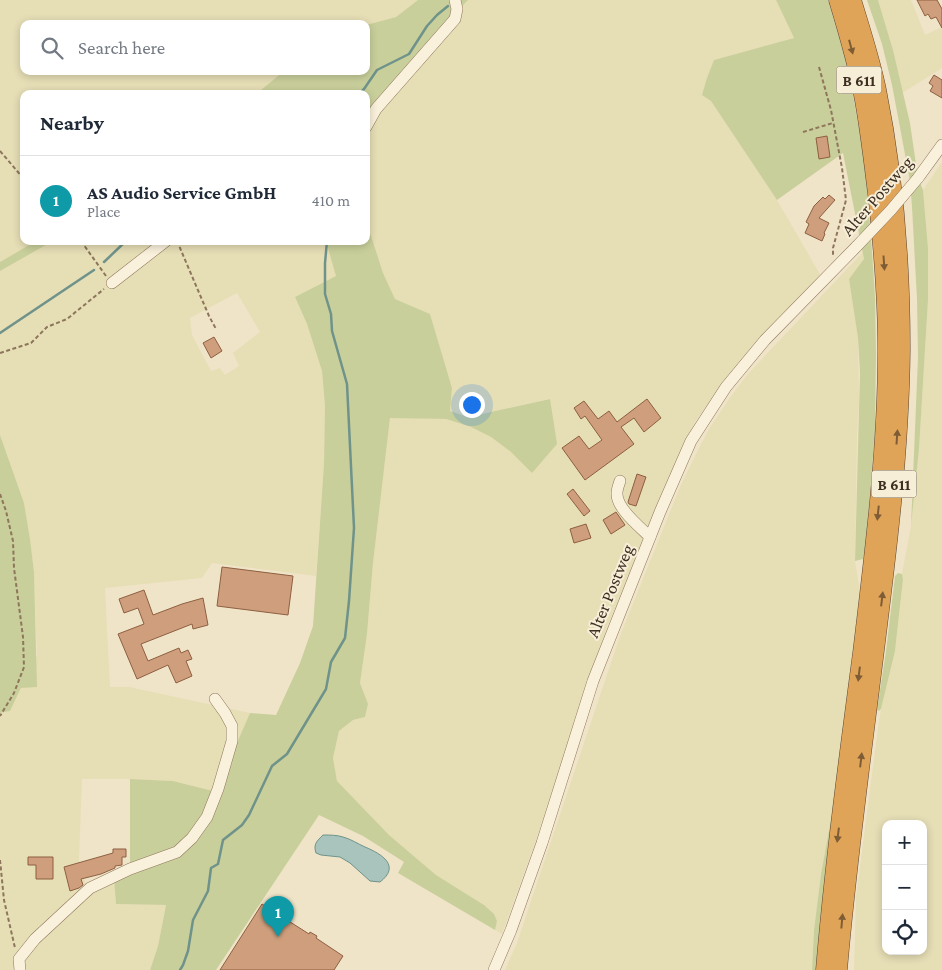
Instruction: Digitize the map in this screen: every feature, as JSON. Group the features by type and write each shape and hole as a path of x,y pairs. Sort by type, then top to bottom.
{"highway":[{"name":"B 611","path":"825,970 842,807 879,506 885,425 887,349 886,292 873,162 864,98 838,0"},
{"name":"B 611","path":"838,970 845,893 892,506 901,350 897,244 888,156 877,90 852,0"}],"street":[{"path":"370,120 376,109 455,19 457,9 455,0"},
{"name":"Alter Postweg","path":"494,970 530,878 593,681 691,441 726,387 765,340 891,210 942,145"},
{"path":"112,283 161,245"},
{"path":"620,481 617,493 619,502 629,516 650,538"},
{"path":"20,965 35,939 90,888 130,869 177,852 197,831 207,817 218,789 232,741 232,726 215,699"}],"path":[{"name":"Alter Postweg","path":"818,67 831,110 846,200 833,248 832,261 836,268"},
{"path":"803,132 833,123"},
{"path":"0,151 20,174"},
{"path":"0,353 31,343 47,327 67,319 112,283 84,245"},
{"path":"179,245 216,329"},
{"path":"0,494 13,541 14,568 23,637 24,667 14,694 0,716"},
{"path":"0,860 4,900 20,965"}],"shaded area":[{"path":"0,0 418,0 396,17 370,24 370,20 20,20 20,75 279,75 261,90 20,90 20,245 29,245 0,262"},
{"path":"468,0 776,0 794,38 714,60 702,95 711,101 777,200 821,276 726,379 695,422 607,627 563,765 502,934 495,930 497,921 494,914 484,905 436,875 389,835 357,802 337,781 333,758 339,731 353,720 365,717 368,705 360,683 390,417 446,419 471,427 491,437 511,452 549,399 468,417 449,411 452,388 430,314 395,299 383,273 370,232 370,124 449,20"},
{"path":"878,0 911,0 925,35 942,27 942,68 902,93 893,50"},
{"path":"942,162 942,970 854,970 856,897 881,709 895,651 902,574 911,526 919,449 928,300 928,248 923,190"},
{"path":"46,245 327,245 337,276 295,297 307,324 322,371 325,406 324,463 316,576 212,563 202,578 105,588 110,687 129,687 250,713 236,745 221,793 173,781 82,779 79,860 88,893 114,879 116,904 166,905 158,946 150,970 0,970 0,713 10,711 37,656 34,572 24,503 0,435 0,271","holes":["237,293 260,332 233,353 239,366 225,375 220,368 211,371 192,335 190,318"]},
{"path":"863,252 864,260 849,279 858,338 859,403 855,561 860,591 834,803 821,874 814,930 812,970 505,970 517,943 620,636 680,487 698,450 709,429 747,375"}],"green space":[{"path":"418,0 468,0 449,20 370,124 370,90 261,90 279,75 370,75 370,24 396,17"},
{"path":"776,0 828,0 844,54 865,163 875,297 875,431 866,544 863,559 855,561 860,373 858,338 849,279 864,259 843,153 777,200 711,101 702,95 714,60 794,38"},
{"path":"867,0 878,0 893,50 910,123 918,178 923,190 928,248 928,300 919,449 911,526 918,357 917,299 910,181 892,85 882,44"},
{"path":"370,232 383,273 395,299 430,314 452,388 450,411 468,417 550,399 557,444 532,473 511,452 491,437 471,427 446,419 390,418 360,683 368,704 365,717 353,720 339,731 333,758 337,781 389,835 436,875 484,905 494,914 497,921 495,930 398,873 404,862 363,836 319,815 216,970 150,970 158,946 166,905 116,904 114,879 130,871 130,779 173,781 221,793 236,745 250,713 276,715 300,663 313,626 324,463 325,406 322,371 307,324 295,297 336,276 327,245 370,245"},
{"path":"29,245 46,245 0,271 0,262"},
{"path":"0,435 24,503 30,539 34,572 37,687 21,688 10,711 0,713"},
{"path":"898,573 902,574 903,579 895,651 879,711 877,710 895,576"},
{"path":"834,803 820,970 812,970 814,930 821,874"}],"water":[{"path":"323,835 336,835 346,838 377,853 387,861 389,871 380,882 370,881 350,863 340,857 316,853 315,845"}],"building":[{"path":"917,0 937,0 942,9 942,28 936,17 931,19 928,14 925,16"},
{"path":"934,75 942,80 942,98 930,91 933,86 929,83"},
{"path":"827,136 830,157 819,159 816,138"},
{"path":"829,195 835,200 819,218 829,223 822,241 805,233 809,224 806,222 814,206 823,197 825,199"},
{"path":"214,337 222,351 211,358 203,343"},
{"path":"647,399 661,418 644,432 634,418 621,427 634,444 585,480 562,448 579,436 589,449 602,440 585,416 581,419 574,408 584,401 598,419 609,411 617,422"},
{"path":"637,474 646,477 636,506 628,502"},
{"path":"573,489 590,511 584,516 567,494"},
{"path":"616,512 625,525 611,534 603,520"},
{"path":"586,524 591,538 574,543 570,529"},
{"path":"222,567 293,576 288,615 217,606"},
{"path":"144,590 153,615 203,598 208,625 193,629 192,624 141,644 148,661 179,648 181,653 188,650 192,659 186,661 192,676 176,683 168,665 137,679 118,634 144,624 138,608 124,613 119,599"},
{"path":"113,849 126,849 126,857 122,857 122,865 115,866 115,868 101,874 81,879 83,885 70,891 64,867 113,853"},
{"path":"28,857 53,857 53,879 36,879 36,865 28,865"},
{"path":"262,904 309,934 310,932 317,936 316,938 343,956 334,970 220,970"}],"waterway":[{"path":"363,90 377,70 409,54 427,26 448,6"},
{"path":"104,262 122,245"},
{"path":"180,970 188,951 193,920 208,891 211,868 218,864 223,840 242,825 249,815 272,766 287,754 326,689 331,662 345,638 354,528 347,384 332,331 331,314 325,294 327,245"},
{"path":"0,333 94,270"}],"place":[{"name":"AS Audio Service GmbH","path":"278,937"}]}
